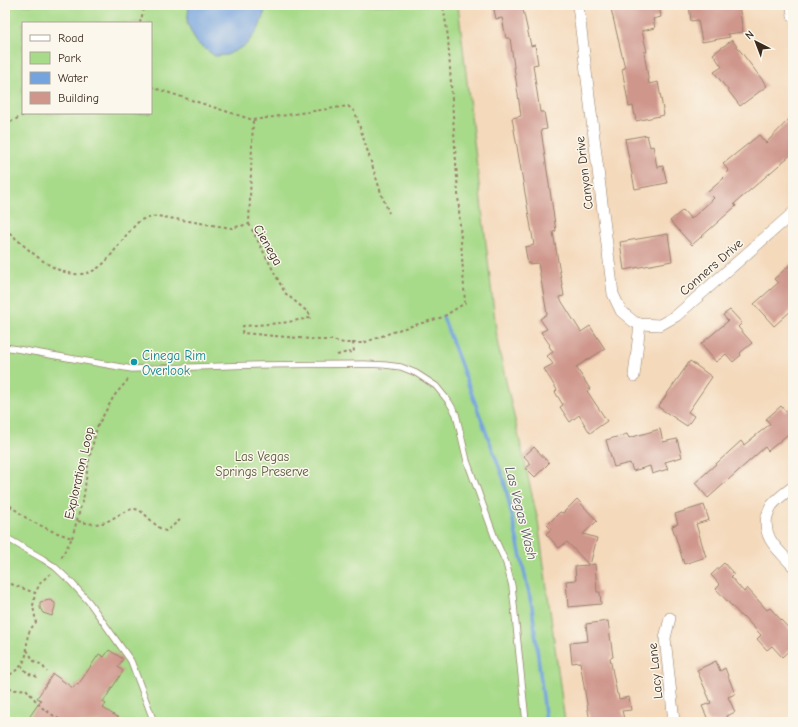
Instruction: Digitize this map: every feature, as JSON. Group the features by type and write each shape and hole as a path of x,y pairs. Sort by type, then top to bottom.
{"street":[{"name":"Canyon Drive","path":"578,5 613,294 621,312 634,322 640,324"},
{"path":"792,5 793,16"},
{"name":"Conners Drive","path":"640,324 660,325 676,316 793,213"},
{"path":"634,376 640,324"},
{"path":"793,486 772,505 768,513 766,524 767,535 793,566"},
{"name":"Lacy Lane","path":"670,618 665,638 674,722"}],"lane":[{"path":"5,347 132,369 365,364 385,365 401,367 416,373 436,386 449,402 456,414 467,461 496,541 506,563 512,586 526,722"},
{"path":"5,536 55,567 89,602 131,661 154,722"}],"path":[{"path":"140,22 145,5"},
{"path":"334,357 344,353 354,352 353,342 363,343 401,329 442,317 465,303 448,37 443,5"},
{"path":"152,87 253,120 348,106 356,112 382,196 390,212"},
{"path":"5,125 25,114"},
{"path":"249,224 253,120"},
{"name":"Cienega","path":"5,229 42,260 68,274 88,274 103,264 140,220 157,216 231,228 249,224 285,293 309,313 310,318 282,323 243,326 242,333 332,340 344,343 353,342"},
{"name":"Exploration Loop","path":"58,563 67,549 78,521 84,495 88,464 97,427 114,396 127,381 131,372"},
{"path":"5,502 29,520 52,531 72,538"},
{"path":"78,521 90,524 102,523 134,509 141,511 161,530 166,531 180,520"},
{"path":"5,678 23,662 27,650 27,638 30,629 36,622 33,606 35,593 41,582 50,574"},
{"path":"5,583 35,593"},
{"path":"27,650 34,661 42,665 46,672"},
{"path":"21,665 28,674 34,675 38,678"},
{"path":"5,683 13,690 26,689 40,707 63,722"}],"green space":[{"name":"Las Vegas Springs Preserve","path":"5,5 458,5 498,346 538,521 565,722 5,722"}],"water":[{"path":"189,5 267,5 259,28 246,45 227,55 215,56 197,43 187,23"}],"building":[{"path":"493,5 522,5 531,46 535,45 538,64 533,65 540,112 544,112 547,129 541,130 556,231 553,232 564,296 559,297 581,332 590,326 605,349 576,367 590,389 587,391 607,421 590,433 579,415 570,422 560,407 563,405 555,392 557,390 544,369 553,364 547,356 553,352 541,332 547,329 540,319 547,314 538,263 528,264 525,247 534,245 512,118 521,116 510,38 506,38 502,18 496,19"},
{"path":"629,5 659,5 661,17 653,19 655,28 642,31 647,52 644,52 649,84 658,82 664,115 636,121 633,106 629,107 622,69 625,68 611,9"},
{"path":"689,5 739,5 743,32 728,34 730,37 702,42 698,20 691,21"},
{"path":"732,40 767,86 740,106 714,72 722,67 713,54"},
{"path":"793,115 793,153 734,204 736,206 692,245 670,221 683,210 691,219 714,198 708,192 724,178 723,177 729,171 723,164 759,135 766,143"},
{"path":"647,135 650,147 653,146 657,167 663,166 667,183 635,189 625,139"},
{"path":"668,234 672,261 624,270 620,242"},
{"path":"793,262 793,309 774,326 754,304 778,283 774,279"},
{"path":"730,310 742,323 738,327 752,343 740,353 741,355 733,362 726,354 716,362 701,344 728,321 723,315"},
{"path":"690,361 712,377 688,412 694,416 687,426 658,407"},
{"path":"793,405 793,430 768,451 765,447 708,498 695,483 741,441 744,445 770,424 766,419 781,406 786,412"},
{"path":"660,429 663,442 677,439 682,457 665,462 668,469 652,474 650,466 633,471 630,463 614,467 606,440 627,434 629,438"},
{"path":"534,447 549,463 535,477 526,468 531,464 524,456"},
{"path":"577,499 597,521 583,534 597,538 590,565 595,564 597,592 600,592 601,604 568,607 566,581 576,580 575,566 589,565 567,542 559,548 546,534 551,529 547,525 560,512 563,513"},
{"path":"704,505 709,520 696,524 706,557 684,564 672,526 678,524 675,514"},
{"path":"724,563 734,574 731,577 744,592 747,588 767,610 770,608 793,633 793,647 782,657 772,646 767,650 757,639 761,635 716,589 720,585 711,575"},
{"path":"50,600 55,603 52,616 43,613 40,608 40,602"},
{"path":"608,621 613,657 610,658 617,694 619,699 629,697 631,710 622,711 625,722 590,722 580,662 572,663 570,643 588,641 586,624"},
{"path":"109,650 123,659 118,667 123,671 103,702 106,704 103,708 125,722 26,722 41,700 37,698 53,674 73,688 76,684 78,685 99,654 104,657"},
{"path":"716,661 720,671 725,668 735,694 728,697 735,712 727,716 729,722 709,722 702,706 711,703 697,670"}],"waterway":[{"name":"Las Vegas Wash","path":"443,317 504,480 532,607 546,722"}],"place":[{"name":"Cinega Rim Overlook","path":"134,362"}]}
